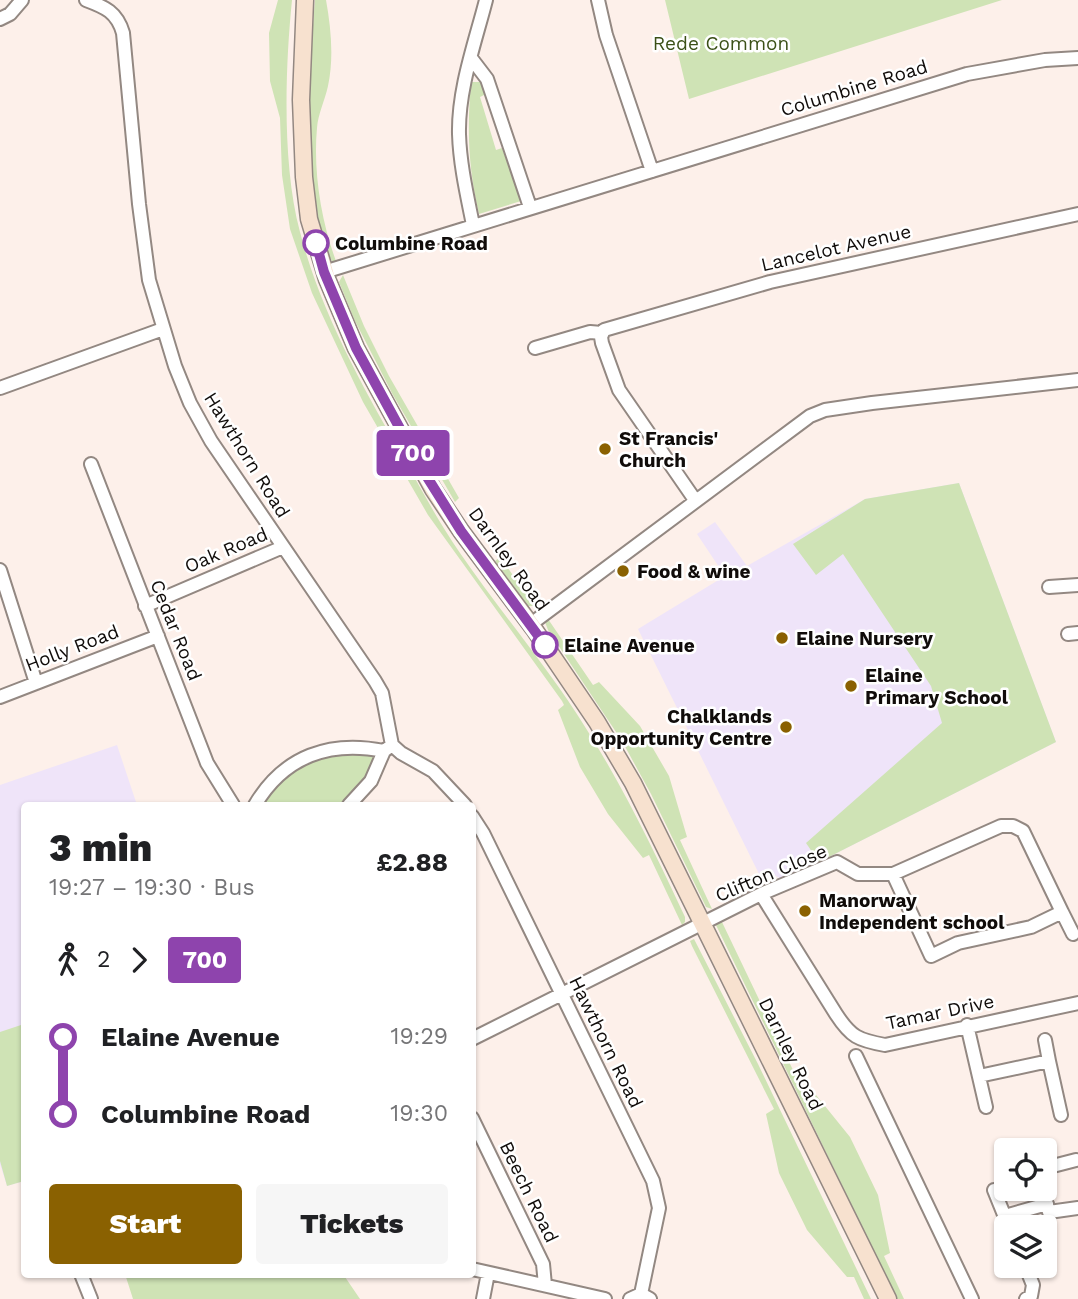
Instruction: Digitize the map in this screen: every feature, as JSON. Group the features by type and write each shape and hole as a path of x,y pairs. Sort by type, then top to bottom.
{"street":[{"path":"0,19 10,14 22,0"},
{"name":"Hawthorn Road","path":"86,0 104,6 115,14 123,33 149,281 190,403 211,441 382,693 388,748"},
{"name":"Darnley Road","path":"305,0 301,100 303,177 309,219 324,272 356,348 433,489 531,624 633,783 888,1299"},
{"path":"473,226 459,133 462,94 486,0"},
{"path":"598,0 606,36 652,171"},
{"path":"471,58 487,79 530,207"},
{"name":"Columbine Road","path":"324,272 967,74 1045,60 1078,58"},
{"name":"Lancelot Avenue","path":"535,348 777,281 1078,214"},
{"path":"0,388 163,329"},
{"path":"604,331 604,348 617,386 695,500"},
{"path":"531,624 810,416 825,410 872,403 1078,380"},
{"name":"Cedar Road","path":"91,464 207,764 231,802"},
{"name":"Oak Road","path":"145,606 283,547"},
{"path":"0,570 36,683"},
{"path":"1049,587 1078,585"},
{"name":"Holly Road","path":"0,697 158,636"},
{"path":"257,802 274,779 290,766 307,756 345,747 388,748 401,753 433,771 462,802"},
{"path":"352,802 371,781 388,748"},
{"name":"Hawthorn Road","path":"476,822 658,1195 658,1218 641,1297"},
{"name":"Clifton Close","path":"476,1037 761,894 837,862 858,874 893,874 1001,826 1013,826 1023,831 1073,934"},
{"path":"893,874 931,956 958,943 1031,928 1062,912"},
{"name":"Tamar Drive","path":"761,894 836,1014 857,1039 885,1045 967,1025 1078,1003"},
{"path":"967,1025 986,1107"},
{"path":"1045,1040 1061,1115"},
{"path":"856,1056 972,1299"},
{"path":"979,1076 1049,1061"},
{"name":"Beech Road","path":"476,1126 542,1264 545,1285"},
{"path":"1057,1165 1076,1160"},
{"path":"1045,1201 1049,1212 1078,1208"},
{"path":"1021,1215 1046,1204"},
{"path":"476,1270 606,1299"},
{"path":"483,1299 488,1273"},
{"path":"83,1278 91,1299"},
{"path":"1026,1299 1031,1296 1033,1285 1030,1278"}],"shaded area":[{"name":"Elaine Primary School","path":"959,483 1056,742 819,862 781,879 774,875 762,880 638,629 725,576 697,534 715,522 747,566 865,499"},
{"path":"117,745 136,802 21,802 21,1182 7,1186 0,1164 0,785"}],"green space":[{"path":"278,0 292,0 287,117 294,206 309,262 332,321 375,407 446,531 557,685 601,753 674,893 685,917 682,925 649,855 643,858 608,814 580,767 558,710 564,705 562,701 428,515 363,402 312,293 290,229 282,175 280,118 270,81 269,33"},
{"path":"315,0 326,0 330,32 330,75 318,123 316,161 322,213 336,261 332,261 322,239 312,173 310,96"},
{"name":"Rede Common","path":"665,0 1002,0 689,99"},
{"path":"471,82 481,82 486,94 480,97 496,150 502,148 521,201 479,214 469,148"},
{"path":"343,275 389,376 459,498 455,502 393,395 355,321 339,282"},
{"path":"959,483 1056,742 819,862 806,843 942,723 931,686 843,554 816,575 793,544 865,499"},
{"path":"500,557 535,606 528,606 495,561"},
{"path":"548,619 593,685 599,682 640,726 669,776 687,837 680,840 712,909 706,907 622,741 548,630 545,622"},
{"path":"326,753 378,753 367,778 342,802 262,802 291,769"},
{"path":"721,920 804,1093 812,1090 850,1137 878,1195 890,1253 884,1256 904,1299 897,1299 715,923"},
{"path":"694,939 758,1064 871,1299 864,1299 854,1277 847,1277 807,1230 779,1173 766,1114 774,1109 692,946 690,941"},
{"path":"21,1025 21,1182 7,1186 0,1161 0,1032"},
{"path":"126,1278 346,1278 360,1299 133,1299"}],"bus line":[{"name":"700","path":"316,243 324,272 356,348 433,489 545,645"}],"place":[{"name":"Columbine Road","path":"316,243"},
{"name":"St Francis' Church","path":"605,449"},
{"name":"Food & wine","path":"623,571"},
{"name":"Elaine Nursery","path":"782,638"},
{"name":"Elaine Avenue","path":"545,645"},
{"name":"Elaine Primary School","path":"851,686"},
{"name":"Chalklands Opportunity Centre","path":"786,727"},
{"name":"Manorway Independent school","path":"805,911"}]}
